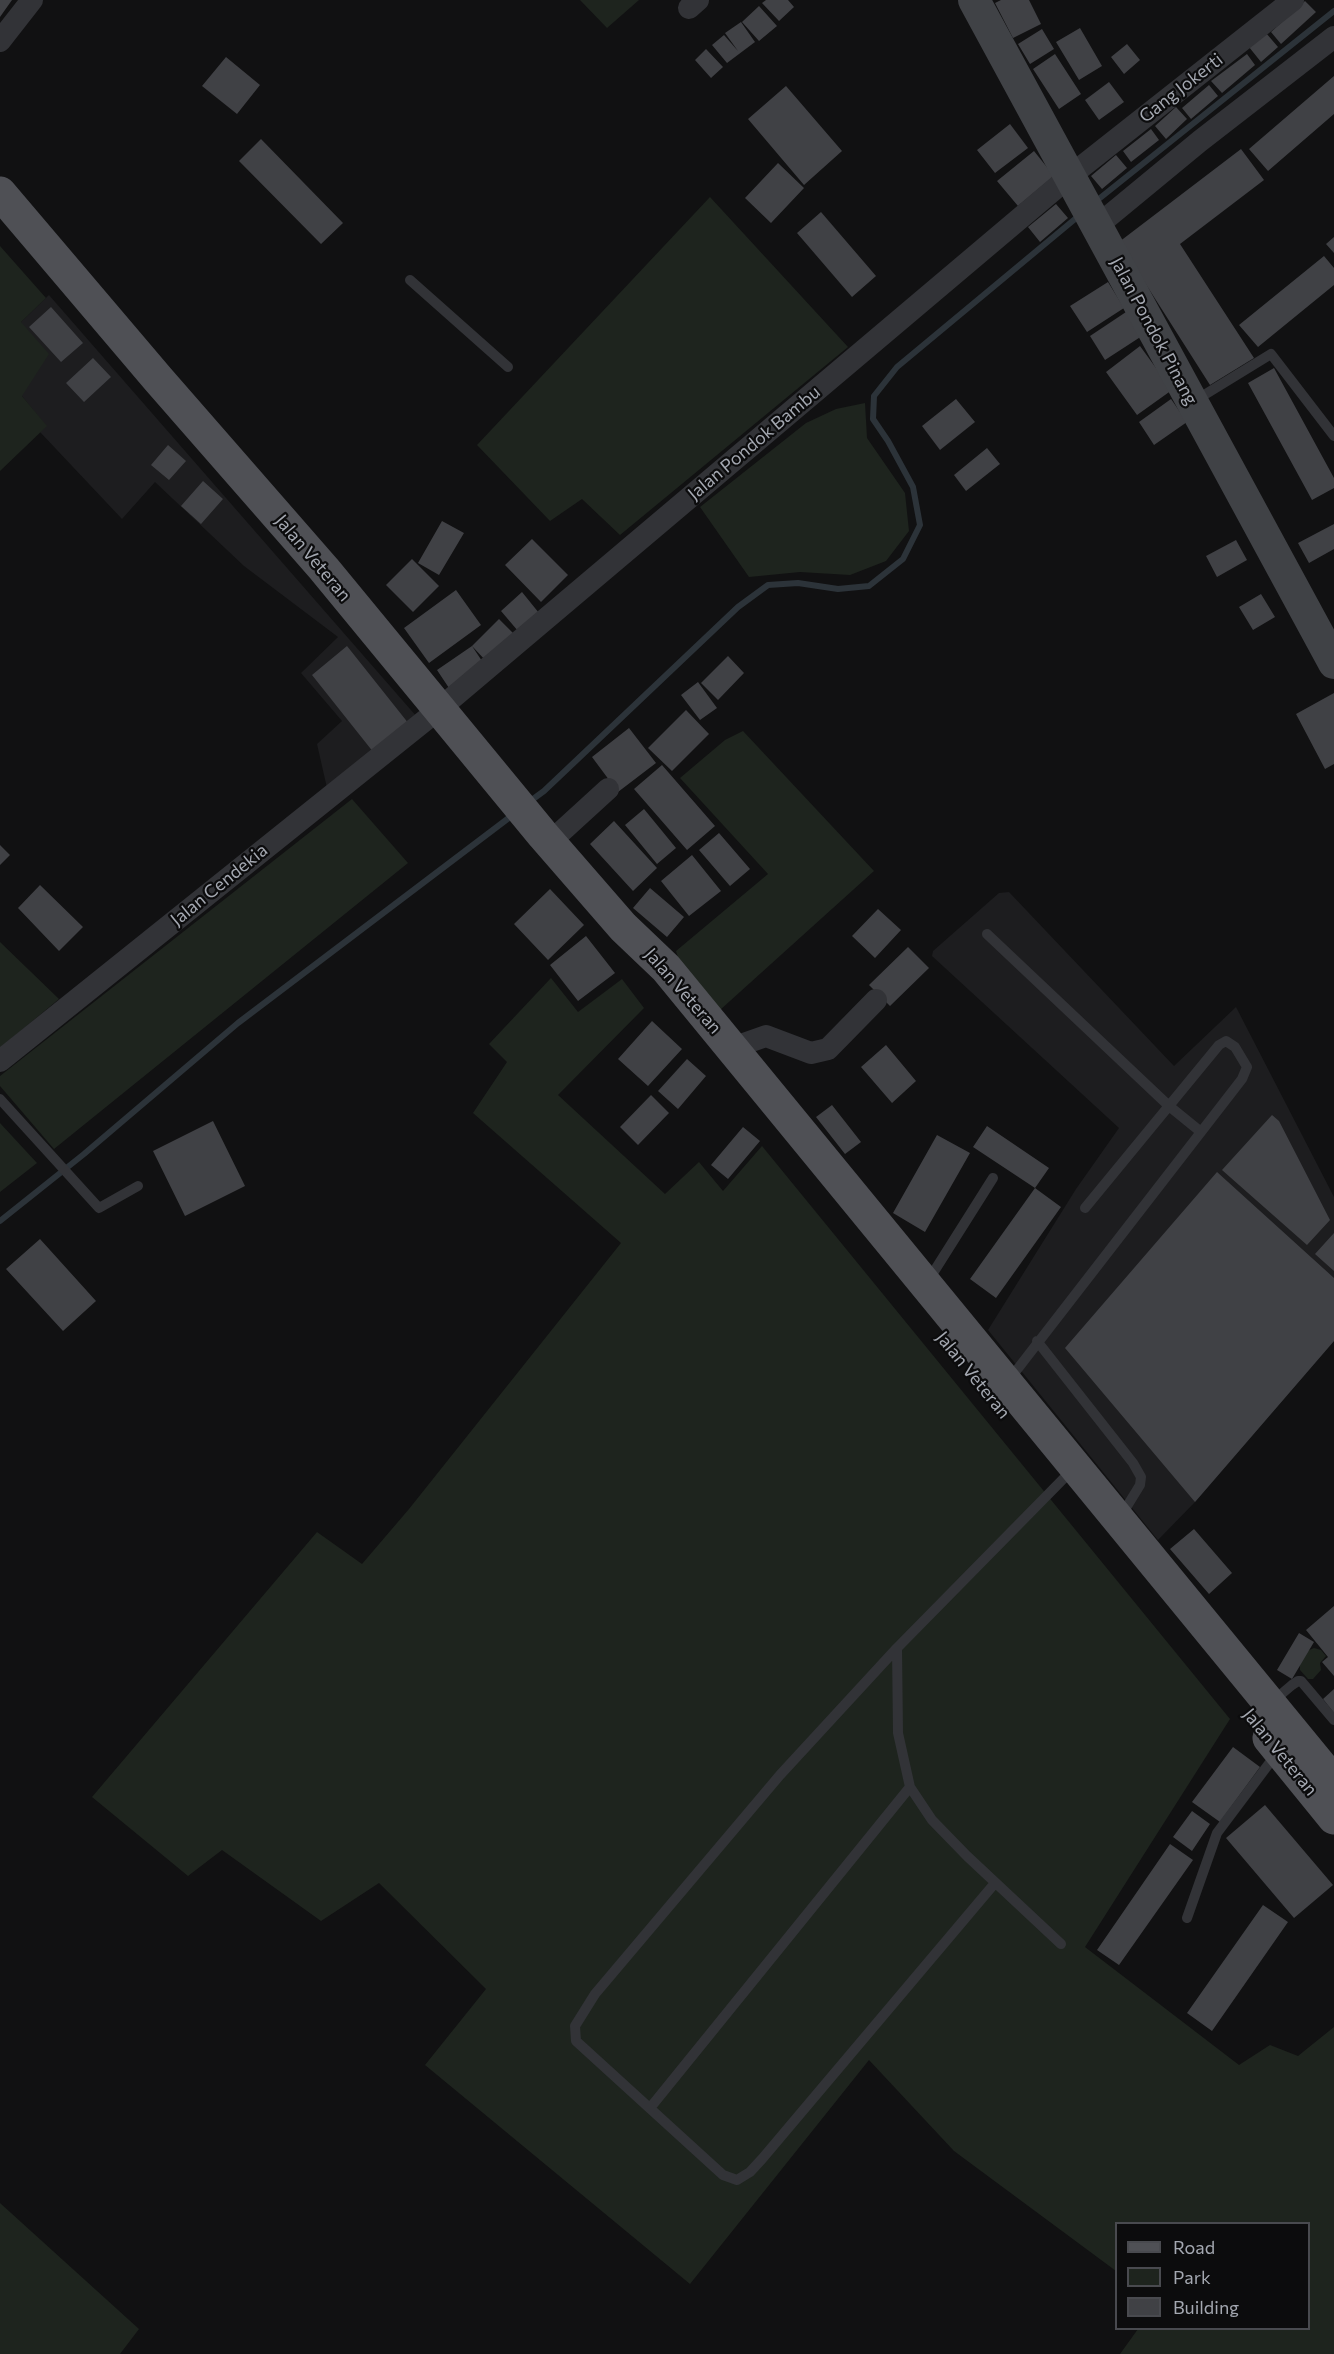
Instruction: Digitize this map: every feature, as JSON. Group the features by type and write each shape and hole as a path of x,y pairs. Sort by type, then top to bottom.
{"main road":[{"name":"Jalan Veteran","path":"0,193 324,569 438,710 546,838 623,927 666,968 1007,1383 1067,1474 1118,1520 1269,1704 1327,1768"},
{"name":"Jalan Veteran","path":"623,927 649,981 1067,1474 1334,1818"}],"street":[{"path":"0,40 32,0"},
{"name":"Jalan Pondok Pinang","path":"974,0 1334,663"},
{"name":"Gang Jokerti","path":"1075,186 1293,0"},
{"path":"1097,226 1200,141 1332,42"},
{"name":"Jalan Pondok Bambu","path":"438,710 1075,186"},
{"name":"Jalan Cendekia","path":"0,1061 438,710"},
{"path":"546,838 608,789"},
{"path":"732,1048 765,1036 811,1053 828,1049 876,1000"}],"lane":[{"path":"410,280 508,367"},
{"path":"1192,402 1271,354 1334,436"},
{"path":"987,934 1169,1106 1201,1132"},
{"path":"1007,1383 1037,1341 1242,1079 1247,1067 1235,1047 1226,1041 1219,1046 1085,1208"},
{"path":"0,1099 99,1208 138,1186"},
{"path":"926,1283 993,1178"},
{"path":"1037,1341 1133,1463 1141,1477 1140,1485 1118,1520"},
{"path":"995,1882 750,2172 737,2180 723,2175 576,2041 575,2026 595,1994 761,1798 897,1648 1067,1474"},
{"path":"897,1648 898,1733 910,1787 932,1820 1061,1944"},
{"path":"1269,1704 1298,1681 1304,1684 1334,1720"},
{"path":"1187,1918 1217,1833 1279,1750"},
{"path":"650,2108 910,1787"}],"shaded area":[{"path":"49,295 417,717 327,788 317,744 342,721 301,673 338,637 244,566 155,482 122,519 40,432 46,426 22,396 21,322"},
{"path":"1009,892 1174,1066 1236,1007 1334,1197 1334,1341 1195,1502 1158,1540 988,1330 1076,1189 1119,1128 932,956 933,951 999,893"}],"green space":[{"path":"580,0 639,0 607,28"},
{"path":"710,197 848,347 620,535 582,499 550,521 477,445"},
{"path":"0,246 46,298 21,322 49,354 22,396 47,426 0,471"},
{"path":"865,403 867,438 905,493 909,531 886,561 850,575 800,572 749,577 700,507 806,423 836,409"},
{"path":"743,731 874,871 720,1010 680,963 676,951 768,874 680,778 725,740"},
{"path":"352,799 408,863 54,1149 0,1086 0,1076"},
{"path":"0,942 59,999 0,1048"},
{"path":"551,978 578,1012 622,979 644,1008 558,1095 665,1194 699,1162 723,1191 762,1146 1230,1719 1085,1947 1239,2065 1270,2045 1298,2056 1334,2027 1334,2354 1120,2354 1137,2330 1310,2330 1310,2222 1115,2222 1115,2270 954,2151 869,2060 690,2284 425,2065 486,1989 379,1883 321,1921 222,1850 188,1876 92,1797 317,1532 362,1564 409,1509 621,1243 473,1113 507,1062 489,1044"},
{"path":"0,1123 37,1163 0,1192"},
{"path":"1314,1648 1321,1650 1326,1656 1320,1663 1321,1670 1313,1679 1308,1679 1300,1670 1300,1662 1305,1652"},
{"path":"0,2203 139,2329 120,2354 0,2354"}],"building":[{"path":"0,0 12,0 0,17"},
{"path":"766,0 788,0 794,7 779,21 762,3"},
{"path":"1001,0 1029,0 1041,24 1013,38 995,3"},
{"path":"1305,1 1316,12 1281,44 1271,32"},
{"path":"759,6 777,26 759,41 742,22"},
{"path":"741,22 755,42 727,63 712,45 724,35 738,51 725,33"},
{"path":"1080,28 1102,66 1079,80 1056,42"},
{"path":"1042,29 1054,49 1030,64 1018,44"},
{"path":"1266,33 1278,47 1261,62 1249,47"},
{"path":"1127,44 1140,60 1124,74 1111,57"},
{"path":"706,49 723,67 711,78 695,60"},
{"path":"1055,54 1081,94 1059,109 1033,69"},
{"path":"1247,54 1255,65 1222,93 1211,81"},
{"path":"226,57 260,85 237,114 202,86"},
{"path":"1334,76 1334,114 1268,171 1249,149"},
{"path":"1109,82 1124,102 1099,120 1085,100"},
{"path":"1209,85 1218,96 1191,119 1182,108"},
{"path":"786,86 842,151 804,185 748,119"},
{"path":"1176,107 1187,119 1166,139 1155,126"},
{"path":"1010,124 1028,148 995,173 977,150"},
{"path":"1151,129 1159,140 1131,162 1123,151"},
{"path":"261,139 343,223 321,244 239,161"},
{"path":"1241,149 1264,180 1180,244 1254,358 1210,385 1119,242"},
{"path":"1034,151 1054,176 1018,206 997,181"},
{"path":"1116,155 1127,168 1102,189 1091,176"},
{"path":"778,163 804,188 771,223 745,198"},
{"path":"1056,204 1068,218 1040,242 1028,227"},
{"path":"821,212 876,276 852,297 797,233"},
{"path":"1334,237 1334,253 1326,244"},
{"path":"1324,256 1334,268 1334,285 1258,347 1239,325"},
{"path":"1108,282 1124,308 1087,332 1070,306"},
{"path":"51,307 83,343 61,362 29,327"},
{"path":"1129,310 1145,334 1105,360 1090,336"},
{"path":"1140,346 1172,390 1137,415 1106,372"},
{"path":"93,358 111,377 84,402 66,383"},
{"path":"1274,368 1334,478 1334,488 1312,500 1248,383"},
{"path":"956,399 975,422 940,450 922,426"},
{"path":"1171,399 1187,422 1154,445 1139,422"},
{"path":"168,445 186,461 169,480 151,465"},
{"path":"987,448 1000,464 966,491 954,475"},
{"path":"203,481 223,499 201,524 181,506"},
{"path":"442,521 464,533 439,575 418,563"},
{"path":"1334,524 1334,549 1309,563 1298,543"},
{"path":"532,539 568,575 541,602 505,565"},
{"path":"1236,540 1247,560 1217,577 1206,556"},
{"path":"412,559 439,586 413,612 386,585"},
{"path":"456,590 481,625 429,663 404,628"},
{"path":"522,592 539,613 518,631 501,611"},
{"path":"1261,594 1275,617 1253,630 1239,607"},
{"path":"499,619 513,633 486,661 472,646"},
{"path":"347,646 409,724 374,753 312,675"},
{"path":"472,646 484,664 449,688 437,670"},
{"path":"728,656 744,673 718,700 701,683"},
{"path":"698,682 717,708 700,720 681,695"},
{"path":"1334,693 1334,764 1325,769 1296,714"},
{"path":"686,710 709,734 672,771 648,748"},
{"path":"629,728 656,763 618,792 592,757"},
{"path":"662,765 715,826 687,850 634,789"},
{"path":"644,809 676,848 657,864 625,825"},
{"path":"614,821 657,868 633,891 590,844"},
{"path":"719,833 750,869 730,886 699,850"},
{"path":"0,845 10,855 0,865"},
{"path":"692,855 721,891 689,916 661,881"},
{"path":"40,885 83,927 59,951 18,908"},
{"path":"650,888 684,917 667,937 633,908"},
{"path":"550,889 584,925 548,960 514,924"},
{"path":"878,909 901,930 875,958 852,936"},
{"path":"586,936 615,973 578,1001 550,965"},
{"path":"908,947 929,968 890,1006 869,985"},
{"path":"652,1021 682,1049 648,1086 618,1059"},
{"path":"886,1045 916,1081 892,1103 861,1067"},
{"path":"687,1059 706,1076 678,1109 658,1091"},
{"path":"651,1095 669,1113 638,1145 620,1127"},
{"path":"832,1105 861,1142 845,1154 816,1117"},
{"path":"1272,1115 1279,1121 1330,1220 1307,1245 1222,1170"},
{"path":"213,1121 245,1186 185,1216 153,1151"},
{"path":"987,1126 1049,1168 1035,1188 973,1147"},
{"path":"743,1127 760,1141 728,1179 711,1165"},
{"path":"937,1135 970,1153 925,1232 893,1213"},
{"path":"1217,1172 1334,1278 1334,1341 1195,1502 1065,1348"},
{"path":"1035,1188 1061,1207 996,1298 970,1279"},
{"path":"1334,1233 1334,1271 1315,1254"},
{"path":"40,1239 96,1301 63,1331 6,1269"},
{"path":"1194,1529 1232,1573 1209,1594 1170,1549"},
{"path":"1334,1606 1334,1676 1322,1662 1328,1657 1306,1630"},
{"path":"1299,1633 1314,1642 1292,1679 1277,1670"},
{"path":"1334,1689 1334,1713 1323,1699"},
{"path":"1233,1747 1260,1767 1220,1822 1192,1802"},
{"path":"1265,1805 1333,1885 1294,1918 1226,1838"},
{"path":"1192,1811 1210,1824 1192,1851 1173,1837"},
{"path":"1170,1844 1193,1860 1119,1965 1097,1950"},
{"path":"1263,1905 1288,1922 1212,2031 1187,2013"}],"waterway":[{"path":"1095,202 1334,11"},
{"path":"529,802 544,791 738,607 768,585 798,583 838,589 869,586 903,559 920,525 913,487 873,419 874,396 897,367 1081,214"},
{"path":"0,1221 84,1154 238,1023 514,814"}]}
